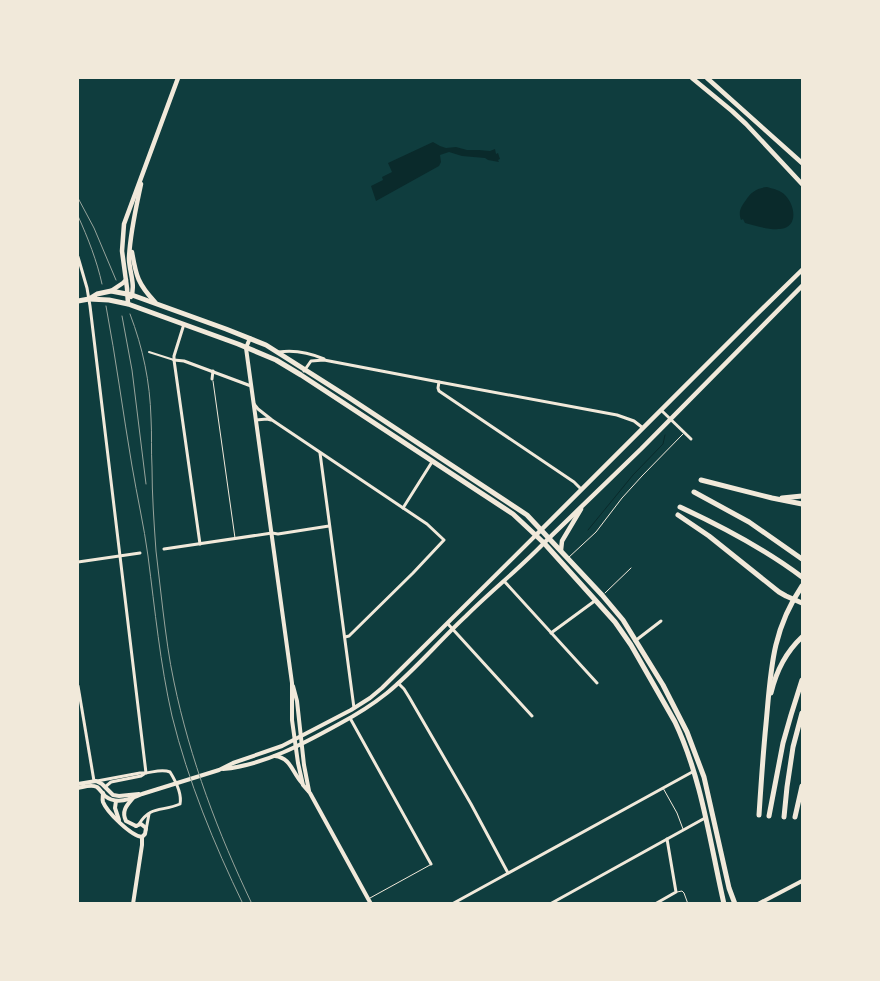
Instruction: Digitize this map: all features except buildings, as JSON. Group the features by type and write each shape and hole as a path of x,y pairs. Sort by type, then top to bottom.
{"highway":[{"path":"78,301 111,291 130,294 250,338 278,352 305,369 527,515 623,620 663,685 683,722 704,777 734,904"},
{"path":"89,298 128,304 276,360 513,514 536,535 615,622 631,644 675,722 694,771 724,904"},
{"path":"701,480 802,504"},
{"path":"694,492 749,522 802,559"},
{"path":"772,498 802,496"},
{"path":"680,507 739,536 802,578"},
{"path":"678,515 709,536 786,596 802,603"},
{"path":"759,815 771,665 777,639 788,611 802,586"},
{"path":"766,723 771,692 780,666 802,637"},
{"path":"769,816 783,743 802,680"},
{"path":"784,816 786,787 793,747 802,713"},
{"path":"795,818 802,786"}],"main road":[{"path":"130,294 122,259 123,232 131,204 178,78"},
{"path":"692,78 732,111 802,184"},
{"path":"707,78 802,163"},
{"path":"128,304 133,289 130,262 134,215 143,175"},
{"path":"131,246 134,267 139,282 155,303"},
{"path":"78,786 96,787 108,798 116,801 133,798 219,770 295,740 354,708 382,688 448,624 802,270"},
{"path":"111,291 126,280"},
{"path":"219,770 234,768 275,756 301,744 366,709 398,683 486,596 544,543 802,286"},
{"path":"250,338 246,348 292,682 292,720 303,785"},
{"path":"561,550 562,541 584,503"},
{"path":"292,682 296,693 300,737 310,793"},
{"path":"275,756 282,757 288,761 294,774 310,793 370,901"},
{"path":"78,786 95,781 105,787 111,794 119,796 142,794"},
{"path":"102,793 104,804 122,824"},
{"path":"116,801 114,808 122,824 126,830 139,837 146,834 143,825 126,821 124,815 126,808 133,798"},
{"path":"134,834 137,825"},
{"path":"133,904 142,836"},
{"path":"758,904 802,881"}],"street":[{"path":"78,257 89,298 146,773"},
{"path":"184,324 174,360 200,544"},
{"path":"278,352 288,351 315,355 324,360"},
{"path":"149,352 174,360 184,361 252,386"},
{"path":"305,354 308,357 309,363"},
{"path":"301,375 309,363 314,360 324,360 617,415 634,421 643,428"},
{"path":"212,379 213,371"},
{"path":"438,382 439,391 574,482 582,490"},
{"path":"254,403 258,409 281,427 427,524 444,540 349,636 345,637"},
{"path":"661,410 691,440"},
{"path":"256,420 272,420"},
{"path":"320,453 354,708"},
{"path":"403,508 433,461"},
{"path":"164,549 329,526"},
{"path":"78,562 140,553"},
{"path":"504,581 597,683"},
{"path":"551,633 596,600"},
{"path":"631,644 661,621"},
{"path":"448,624 532,716"},
{"path":"398,683 409,697 471,804 508,873"},
{"path":"78,686 95,781 162,770 169,771 173,778 181,802 178,805 156,809 137,825"},
{"path":"350,718 430,864"},
{"path":"452,904 694,771"},
{"path":"105,787 111,782 146,773"},
{"path":"116,801 119,796"},
{"path":"146,830 149,813"},
{"path":"550,904 705,818"},
{"path":"655,904 676,892 667,839"}],"lane":[{"path":"212,379 236,539"},
{"path":"568,558 596,532 622,498 684,432"},
{"path":"602,595 632,568"},
{"path":"663,788 677,813 683,829"},
{"path":"370,901 430,864"},
{"path":"676,892 682,891 684,893 688,904"}],"water":[{"path":"433,142 446,148 456,147 467,150 490,151 495,149 500,159 498,160 499,162 449,152 440,155 441,162 439,166 376,201 371,186 383,180 382,177 392,172 388,163"},
{"path":"767,187 783,193 791,204 793,220 786,227 780,229 767,228 745,223 743,219 741,220 740,209 748,197 757,189"}],"waterway":[{"path":"588,530 633,475 663,444 665,435"}],"railway":[{"path":"78,198 94,228 116,280"},
{"path":"78,216 92,250 102,284"},
{"path":"106,306 146,545 161,656 172,716 178,740 203,812 243,904"},
{"path":"130,314 142,352 149,391 156,551 166,638 174,682 188,739 206,795 252,904"},
{"path":"122,316 132,370 146,484"}]}
